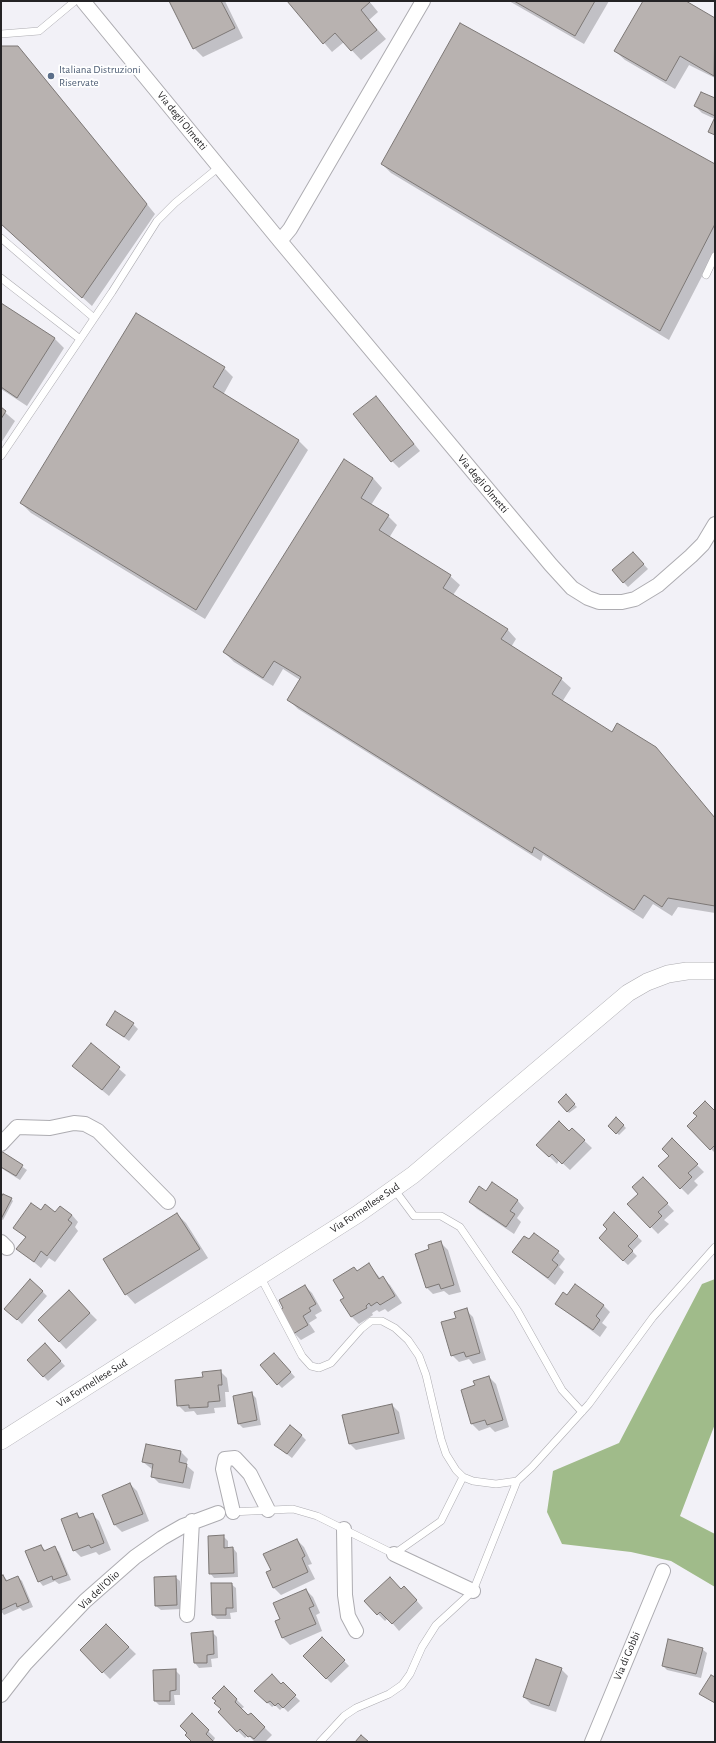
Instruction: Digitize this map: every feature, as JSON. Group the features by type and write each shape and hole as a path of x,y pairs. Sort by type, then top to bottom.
{"street":[{"name":"Via degli Olmetti","path":"83,1 280,241 568,584 579,593 599,602 614,603 628,601 641,596 658,585 691,556 703,544 715,524"},
{"path":"280,241 290,229 423,1"},
{"name":"Via Formellese Sud","path":"1,1441 394,1189 413,1175 624,996 647,982 668,974 687,971 715,971"},
{"path":"1,1144 17,1127 50,1128 74,1123 85,1124 98,1131 168,1202"},
{"path":"233,1512 223,1469 225,1459 235,1458 250,1474 268,1510"},
{"name":"Via dell'Olio","path":"1,1695 25,1664 101,1586 153,1544 192,1521 218,1513"},
{"path":"187,1615 192,1521"},
{"path":"344,1529 345,1595 348,1616 356,1631"},
{"path":"394,1554 473,1591"},
{"name":"Via di Gobbi","path":"592,1742 663,1571"}],"lane":[{"path":"1,34 39,31 75,1"},
{"path":"1,456 80,340 157,221 175,203 219,167"},
{"path":"1,238 94,318"},
{"path":"706,275 715,256"},
{"path":"1,278 80,340"},
{"path":"394,1189 414,1216 441,1216 460,1227 517,1310 562,1390 582,1412"},
{"path":"320,1742 344,1716 356,1708 390,1694 402,1685 410,1674 422,1647 436,1625 473,1591 517,1481 582,1412 608,1380 653,1317 715,1247"},
{"path":"260,1276 302,1356 311,1366 319,1368 331,1363 361,1329 371,1321 382,1321 388,1324 408,1340 423,1366 441,1439 446,1454 456,1470 463,1477 473,1481 496,1484 517,1481"},
{"path":"218,1513 293,1509 317,1516 394,1554 441,1521 463,1477"}],"green space":[{"path":"715,1279 715,1424 680,1516 715,1534 715,1587 671,1561 631,1552 562,1544 547,1512 553,1471 619,1443 702,1284"}],"building":[{"path":"169,1 221,1 235,28 193,49"},
{"path":"287,1 369,1 370,2 361,10 377,30 351,51 335,33 323,44"},
{"path":"514,1 595,1 575,36"},
{"path":"643,1 686,1 715,18 714,76 680,56 666,81 614,51"},
{"path":"460,23 715,164 715,224 660,331 381,164"},
{"path":"1,46 18,46 147,204 82,298 1,224"},
{"path":"701,92 715,98 715,116 694,106"},
{"path":"715,117 715,135 708,132"},
{"path":"1,303 55,338 17,398 1,387"},
{"path":"136,313 225,367 213,387 299,440 196,610 20,503"},
{"path":"376,396 414,444 391,462 353,414"},
{"path":"1,407 6,411 1,419"},
{"path":"344,459 373,478 361,498 389,515 379,530 451,575 443,588 508,629 501,639 562,678 552,694 612,732 617,723 656,747 715,818 715,906 668,898 662,907 644,895 634,910 534,847 532,853 287,700 301,677 274,661 263,678 223,652"},
{"path":"633,552 644,564 623,583 612,570"},
{"path":"115,1011 134,1023 124,1037 106,1025"},
{"path":"91,1043 120,1067 102,1090 72,1066"},
{"path":"566,1094 575,1104 567,1112 558,1102"},
{"path":"705,1101 715,1111 715,1145 710,1150 687,1126 697,1116 693,1113"},
{"path":"616,1117 624,1125 616,1134 608,1126"},
{"path":"559,1121 569,1131 572,1128 585,1140 562,1164 552,1154 549,1157 536,1145"},
{"path":"672,1138 698,1164 688,1173 692,1177 680,1189 658,1166 669,1156 662,1149"},
{"path":"1,1151 23,1165 16,1176 1,1167"},
{"path":"643,1177 668,1203 658,1212 662,1216 650,1228 627,1204 638,1194 632,1187"},
{"path":"492,1182 518,1200 510,1211 515,1214 506,1227 469,1202 479,1186 486,1191"},
{"path":"3,1194 12,1198 1,1219 1,1197"},
{"path":"31,1203 41,1210 45,1204 55,1212 60,1206 72,1215 68,1220 72,1223 47,1256 41,1251 34,1262 16,1249 26,1237 13,1228"},
{"path":"614,1212 638,1236 628,1246 633,1251 623,1261 599,1238 607,1229 603,1225"},
{"path":"177,1213 200,1249 125,1295 103,1259"},
{"path":"534,1233 559,1251 552,1260 558,1265 548,1278 512,1252 524,1236 529,1239"},
{"path":"441,1241 454,1285 441,1289 439,1284 426,1288 415,1254 429,1249 428,1245"},
{"path":"369,1263 379,1279 383,1276 395,1296 380,1305 377,1302 371,1306 369,1303 366,1306 367,1308 351,1317 340,1300 344,1298 333,1280 354,1267 357,1271"},
{"path":"30,1279 43,1291 17,1320 4,1309"},
{"path":"575,1284 604,1305 596,1316 600,1320 593,1330 555,1304 563,1292 567,1295"},
{"path":"305,1285 316,1304 309,1308 311,1311 303,1316 308,1325 293,1334 280,1310 283,1308 279,1300"},
{"path":"69,1290 90,1313 59,1342 38,1320"},
{"path":"467,1308 480,1353 466,1357 464,1352 451,1356 441,1322 456,1318 454,1312"},
{"path":"45,1343 61,1361 43,1377 27,1360"},
{"path":"274,1353 291,1372 277,1385 260,1365"},
{"path":"221,1370 222,1385 218,1385 220,1401 208,1402 208,1407 189,1408 189,1405 177,1406 175,1380 203,1377 202,1372"},
{"path":"489,1376 503,1420 487,1425 485,1420 471,1424 461,1390 475,1385 473,1381"},
{"path":"252,1392 257,1420 238,1424 233,1396"},
{"path":"392,1404 399,1433 349,1444 342,1415"},
{"path":"290,1425 302,1435 287,1454 274,1445"},
{"path":"146,1444 181,1451 179,1462 187,1464 183,1483 151,1477 153,1464 142,1462"},
{"path":"130,1483 143,1514 114,1525 102,1495"},
{"path":"77,1513 79,1518 93,1513 104,1543 91,1548 89,1545 73,1551 61,1519"},
{"path":"224,1535 224,1548 233,1547 234,1573 209,1574 208,1536"},
{"path":"297,1539 305,1556 302,1558 308,1572 273,1588 266,1572 271,1570 263,1554"},
{"path":"41,1545 44,1551 55,1546 67,1575 53,1580 52,1576 38,1582 25,1551"},
{"path":"3,1575 6,1581 18,1576 29,1602 17,1607 16,1603 1,1610 1,1576"},
{"path":"176,1576 177,1605 155,1606 154,1577"},
{"path":"390,1577 401,1589 404,1586 417,1600 392,1624 380,1612 377,1615 364,1601"},
{"path":"211,1583 232,1583 233,1608 226,1608 226,1615 212,1615"},
{"path":"306,1589 314,1606 309,1608 316,1624 282,1638 275,1621 280,1619 273,1603"},
{"path":"106,1624 129,1647 102,1673 80,1650"},
{"path":"213,1631 214,1654 207,1655 207,1663 194,1663 191,1633"},
{"path":"322,1637 345,1660 326,1679 303,1656"},
{"path":"668,1639 703,1648 696,1674 662,1666"},
{"path":"536,1659 562,1668 549,1706 523,1697"},
{"path":"176,1669 176,1690 170,1691 170,1701 154,1701 153,1670"},
{"path":"272,1674 281,1684 283,1682 296,1695 283,1708 278,1703 275,1706 270,1701 267,1703 254,1691"},
{"path":"711,1675 715,1677 715,1703 699,1694"},
{"path":"224,1686 237,1699 235,1702 248,1715 251,1713 265,1727 254,1739 250,1736 248,1737 240,1729 237,1732 218,1712 221,1709 214,1703 216,1701 212,1698"},
{"path":"192,1713 209,1730 206,1734 214,1742 189,1742 191,1741 185,1735 187,1733 180,1726"},
{"path":"361,1735 369,1742 355,1742"}],"place":[{"name":"Italiana Distruzioni Riservate","path":"51,76"}]}
